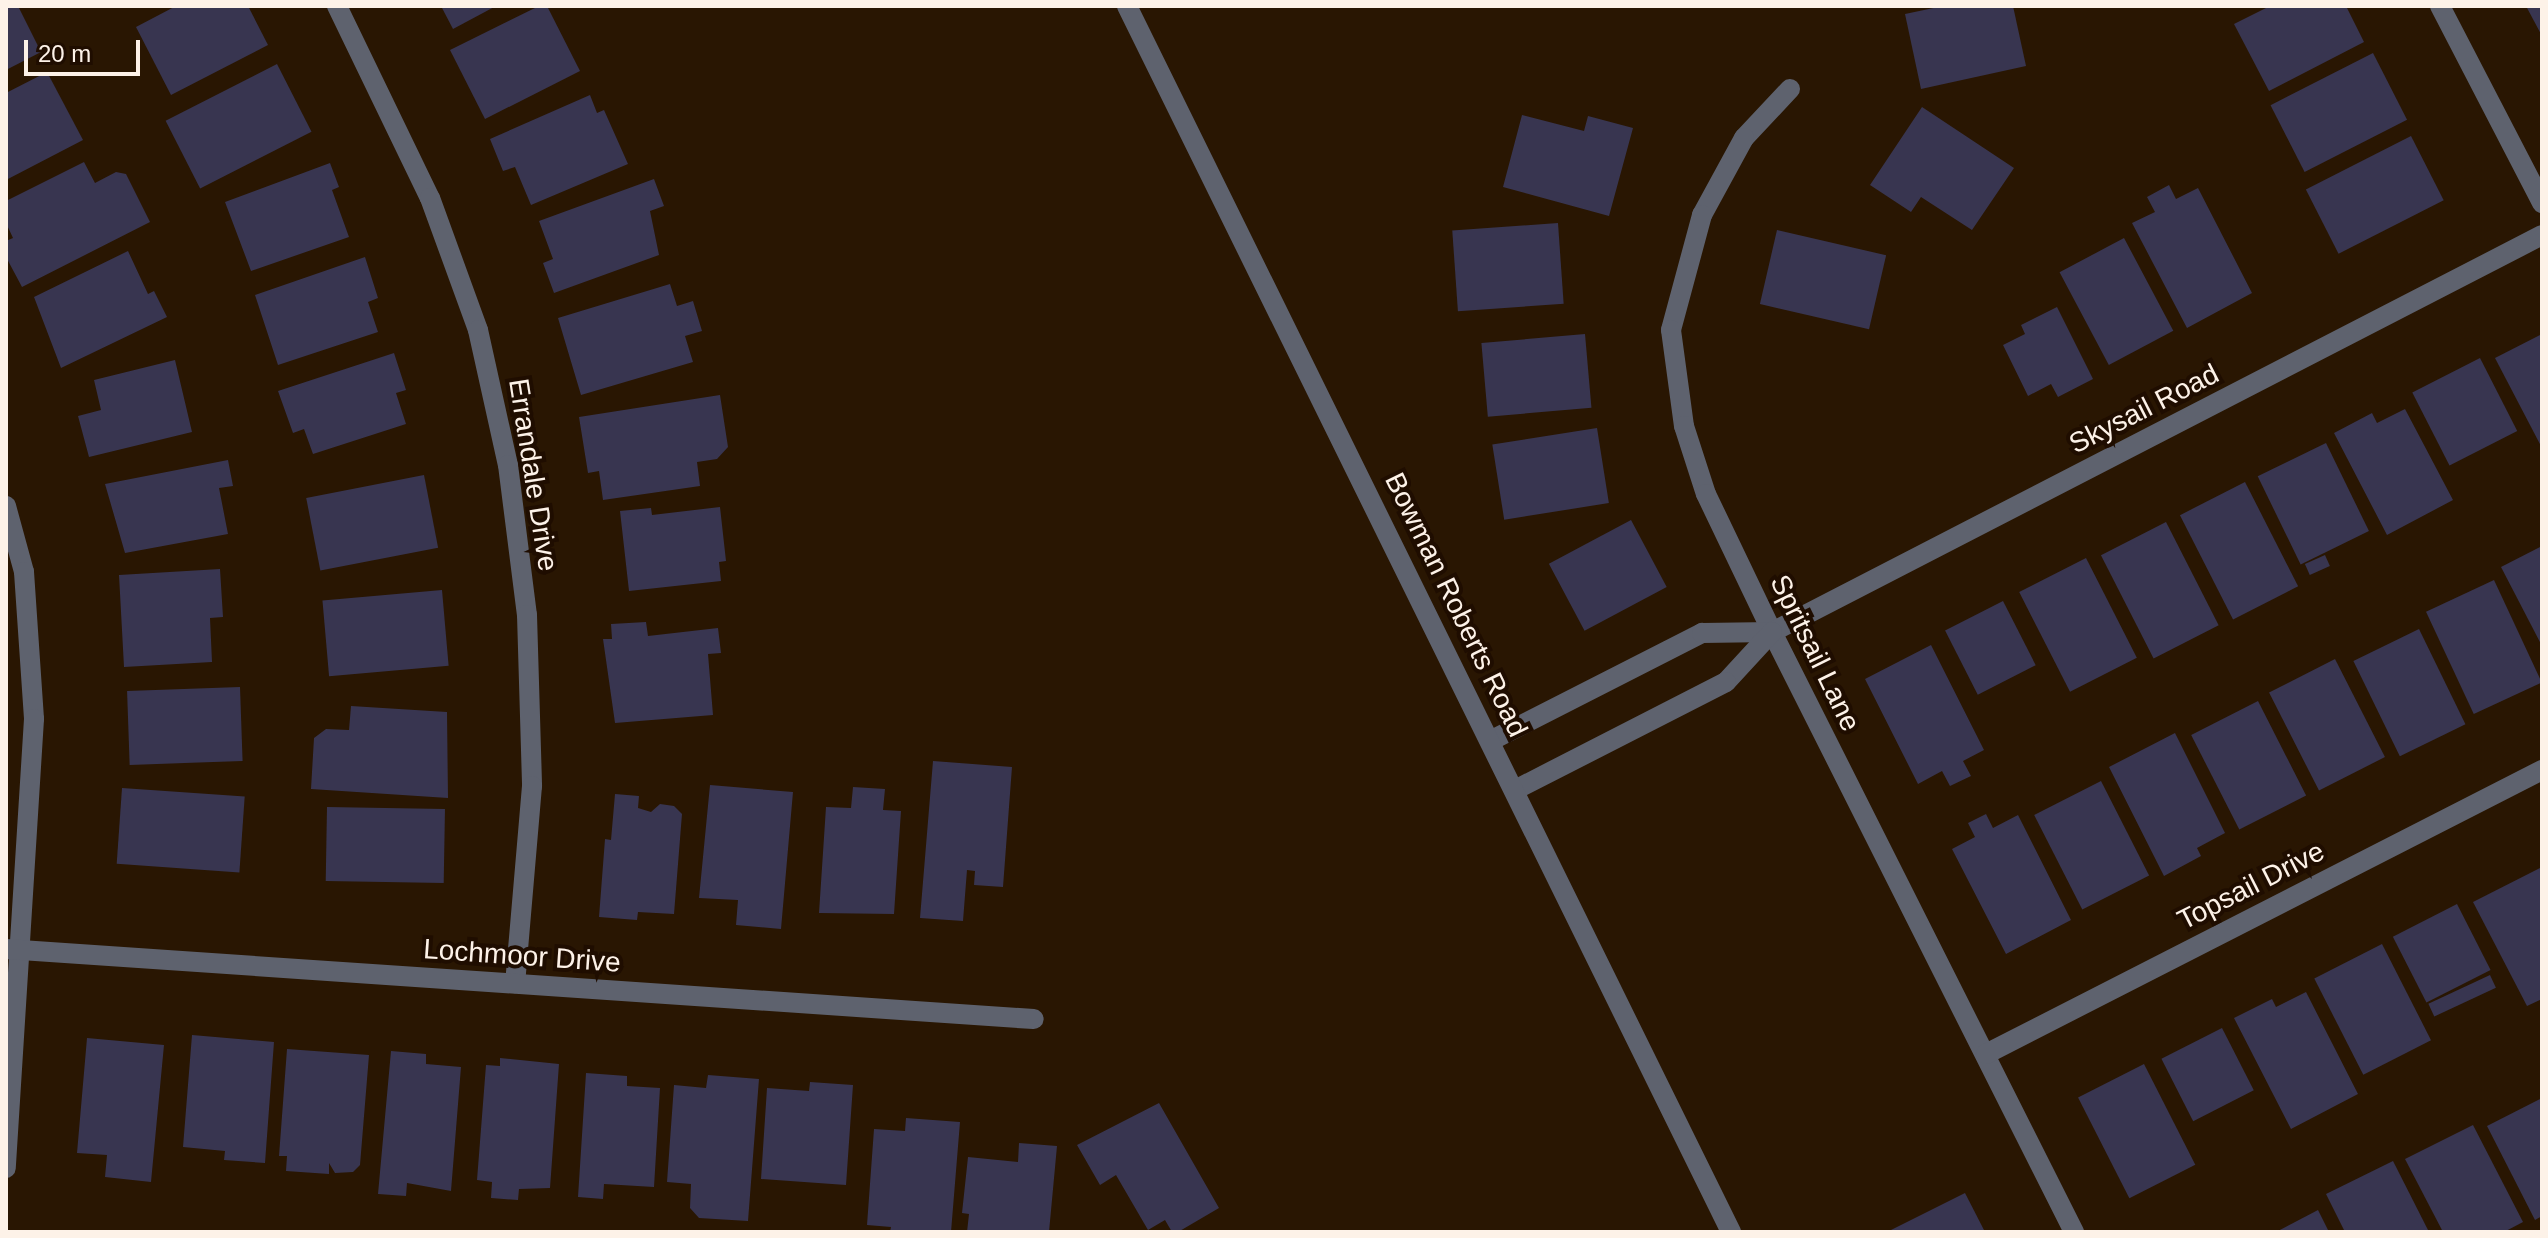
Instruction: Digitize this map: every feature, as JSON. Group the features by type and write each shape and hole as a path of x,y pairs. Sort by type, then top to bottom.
{"street":[{"name":"Errandale Drive","path":"337,6 430,198 478,330 508,465 527,615 532,786 515,983"},
{"name":"Bowman Roberts Road","path":"1127,6 1517,789 1731,1232"},
{"path":"2440,6 2542,203"},
{"name":"Spritsail Lane","path":"1790,89 1744,138 1702,215 1671,330 1684,426 1706,494 1772,632 2074,1232"},
{"name":"Skysail Road","path":"1517,789 1726,682 1772,632 2542,235"},
{"path":"6,506 24,572 34,719 13,949 6,1168"},
{"name":"Skysail Road","path":"1492,740 1702,633 1772,632"},
{"name":"Topsail Drive","path":"1986,1054 2542,770"},
{"name":"Lochmoor Drive","path":"13,949 1034,1019"}],"building":[{"path":"6,6 18,6 41,52 6,70"},
{"path":"176,6 248,6 268,45 171,95 136,27"},
{"path":"441,6 496,6 453,29"},
{"path":"539,6 547,6 580,71 485,119 450,50"},
{"path":"1943,6 2013,6 2026,66 1921,89 1905,14"},
{"path":"2270,6 2346,6 2364,42 2269,91 2234,24"},
{"path":"2526,6 2542,6 2542,36"},
{"path":"2373,53 2407,120 2305,172 2271,105"},
{"path":"277,64 312,132 200,188 166,121"},
{"path":"47,72 83,140 6,180 6,93"},
{"path":"590,95 597,113 604,110 628,164 531,205 515,167 503,171 490,139"},
{"path":"1922,107 2014,168 1972,230 1921,197 1911,212 1870,185"},
{"path":"1522,115 1584,131 1588,116 1633,128 1609,216 1503,187"},
{"path":"2411,136 2444,200 2339,254 2306,190"},
{"path":"84,162 95,183 116,172 126,174 150,222 22,287 6,257 6,241 13,238 6,223 6,201"},
{"path":"330,163 339,187 332,190 349,237 251,271 225,202"},
{"path":"654,179 664,206 650,211 659,255 554,293 543,263 553,259 539,221"},
{"path":"2169,185 2176,199 2198,188 2252,293 2187,328 2132,223 2155,212 2147,197"},
{"path":"1558,223 1564,304 1458,311 1452,230"},
{"path":"1777,230 1886,255 1869,329 1760,304"},
{"path":"2124,238 2173,331 2109,365 2060,272"},
{"path":"128,251 148,294 154,291 167,317 61,368 34,297"},
{"path":"365,257 378,298 368,302 378,332 278,365 255,295"},
{"path":"670,284 677,306 693,301 702,331 685,336 693,362 581,395 558,318"},
{"path":"2057,307 2093,379 2058,397 2051,384 2028,396 2003,345 2025,334 2021,325"},
{"path":"1585,334 1591,408 1488,417 1481,343"},
{"path":"2542,334 2542,448 2495,358"},
{"path":"394,353 406,390 396,393 406,424 313,454 304,429 293,433 278,391"},
{"path":"2480,358 2517,431 2450,466 2412,393"},
{"path":"175,360 192,432 89,457 78,416 101,410 94,380"},
{"path":"720,395 728,447 717,459 697,462 700,486 603,500 599,471 588,473 579,417"},
{"path":"2405,409 2453,500 2387,535 2334,433 2372,413 2377,423"},
{"path":"1597,428 1609,503 1504,520 1492,445"},
{"path":"2326,443 2369,531 2301,564 2258,476"},
{"path":"228,460 233,486 219,488 228,534 125,553 105,484"},
{"path":"424,475 438,548 320,571 306,498"},
{"path":"2245,482 2298,586 2233,619 2180,515"},
{"path":"720,507 726,561 719,562 721,581 629,591 620,511 651,508 652,515"},
{"path":"1631,520 1667,587 1585,631 1549,564"},
{"path":"2166,522 2219,625 2154,658 2101,555"},
{"path":"2542,546 2542,646 2501,567"},
{"path":"2325,555 2330,566 2310,575 2305,564"},
{"path":"2086,558 2137,658 2070,692 2019,592"},
{"path":"220,569 223,617 210,618 212,662 124,667 119,575"},
{"path":"2494,580 2542,682 2474,714 2426,612"},
{"path":"442,590 449,666 329,676 322,600"},
{"path":"2003,601 2036,665 1978,695 1945,631"},
{"path":"646,622 648,636 718,628 721,653 708,654 713,715 615,723 603,639 612,639 611,624"},
{"path":"2419,629 2465,724 2400,756 2353,661"},
{"path":"1931,645 1984,750 1963,761 1971,776 1950,786 1942,771 1918,784 1865,679"},
{"path":"2335,659 2385,757 2319,791 2269,693"},
{"path":"240,687 243,761 130,765 127,691"},
{"path":"2258,701 2306,795 2239,829 2191,735"},
{"path":"351,706 447,712 448,798 311,789 314,738 326,729 349,730"},
{"path":"2175,733 2225,833 2197,848 2201,856 2164,876 2109,767"},
{"path":"933,761 1012,767 1003,887 974,885 975,871 967,870 963,921 920,918"},
{"path":"2101,781 2149,875 2082,909 2034,815"},
{"path":"710,785 793,792 781,929 736,925 738,900 699,898"},
{"path":"853,787 885,789 883,810 901,811 894,914 819,913 826,807 851,808"},
{"path":"122,788 245,797 239,872 117,864"},
{"path":"615,794 639,796 638,808 651,812 660,804 674,806 682,814 674,914 638,912 637,920 599,917 605,839 611,840"},
{"path":"327,807 445,809 444,883 326,881"},
{"path":"1986,814 1993,828 2018,815 2071,920 2006,954 1952,849 1975,837 1968,823"},
{"path":"2540,868 2542,999 2527,1006 2473,902"},
{"path":"2457,904 2491,970 2426,1003 2393,937"},
{"path":"2382,944 2431,1040 2363,1075 2314,979"},
{"path":"2490,975 2496,988 2434,1016 2428,1004"},
{"path":"2306,992 2358,1094 2291,1129 2234,1018 2272,999 2276,1007"},
{"path":"2222,1028 2254,1090 2193,1121 2161,1059"},
{"path":"192,1035 274,1042 265,1163 224,1160 225,1151 183,1147"},
{"path":"87,1038 164,1045 151,1182 105,1177 107,1155 77,1153"},
{"path":"287,1049 369,1055 360,1165 353,1172 335,1173 329,1163 329,1174 286,1171 287,1156 279,1156"},
{"path":"391,1051 426,1054 426,1064 461,1067 451,1191 407,1183 406,1196 378,1194"},
{"path":"500,1058 559,1064 550,1188 519,1189 518,1200 491,1198 492,1182 477,1180 486,1065 500,1066"},
{"path":"2144,1064 2195,1165 2129,1198 2078,1098"},
{"path":"586,1073 627,1076 627,1086 660,1088 654,1187 604,1184 603,1199 578,1197"},
{"path":"708,1075 759,1079 748,1221 699,1218 690,1208 691,1184 667,1182 674,1085 706,1088"},
{"path":"810,1082 853,1085 846,1185 761,1179 767,1088 809,1091"},
{"path":"2542,1098 2542,1216 2535,1220 2487,1126"},
{"path":"1159,1103 1219,1208 1178,1232 1172,1232 1165,1220 1148,1230 1116,1175 1100,1185 1077,1145"},
{"path":"906,1118 960,1122 951,1232 890,1232 891,1227 867,1225 874,1129 905,1131"},
{"path":"2473,1125 2523,1222 2504,1232 2443,1232 2405,1159"},
{"path":"1019,1143 1057,1146 1049,1232 967,1232 969,1214 962,1213 968,1157 1018,1162"},
{"path":"2393,1161 2429,1232 2345,1232 2326,1194"},
{"path":"1965,1193 1985,1232 1887,1232"},
{"path":"2318,1210 2329,1232 2276,1232"}]}
